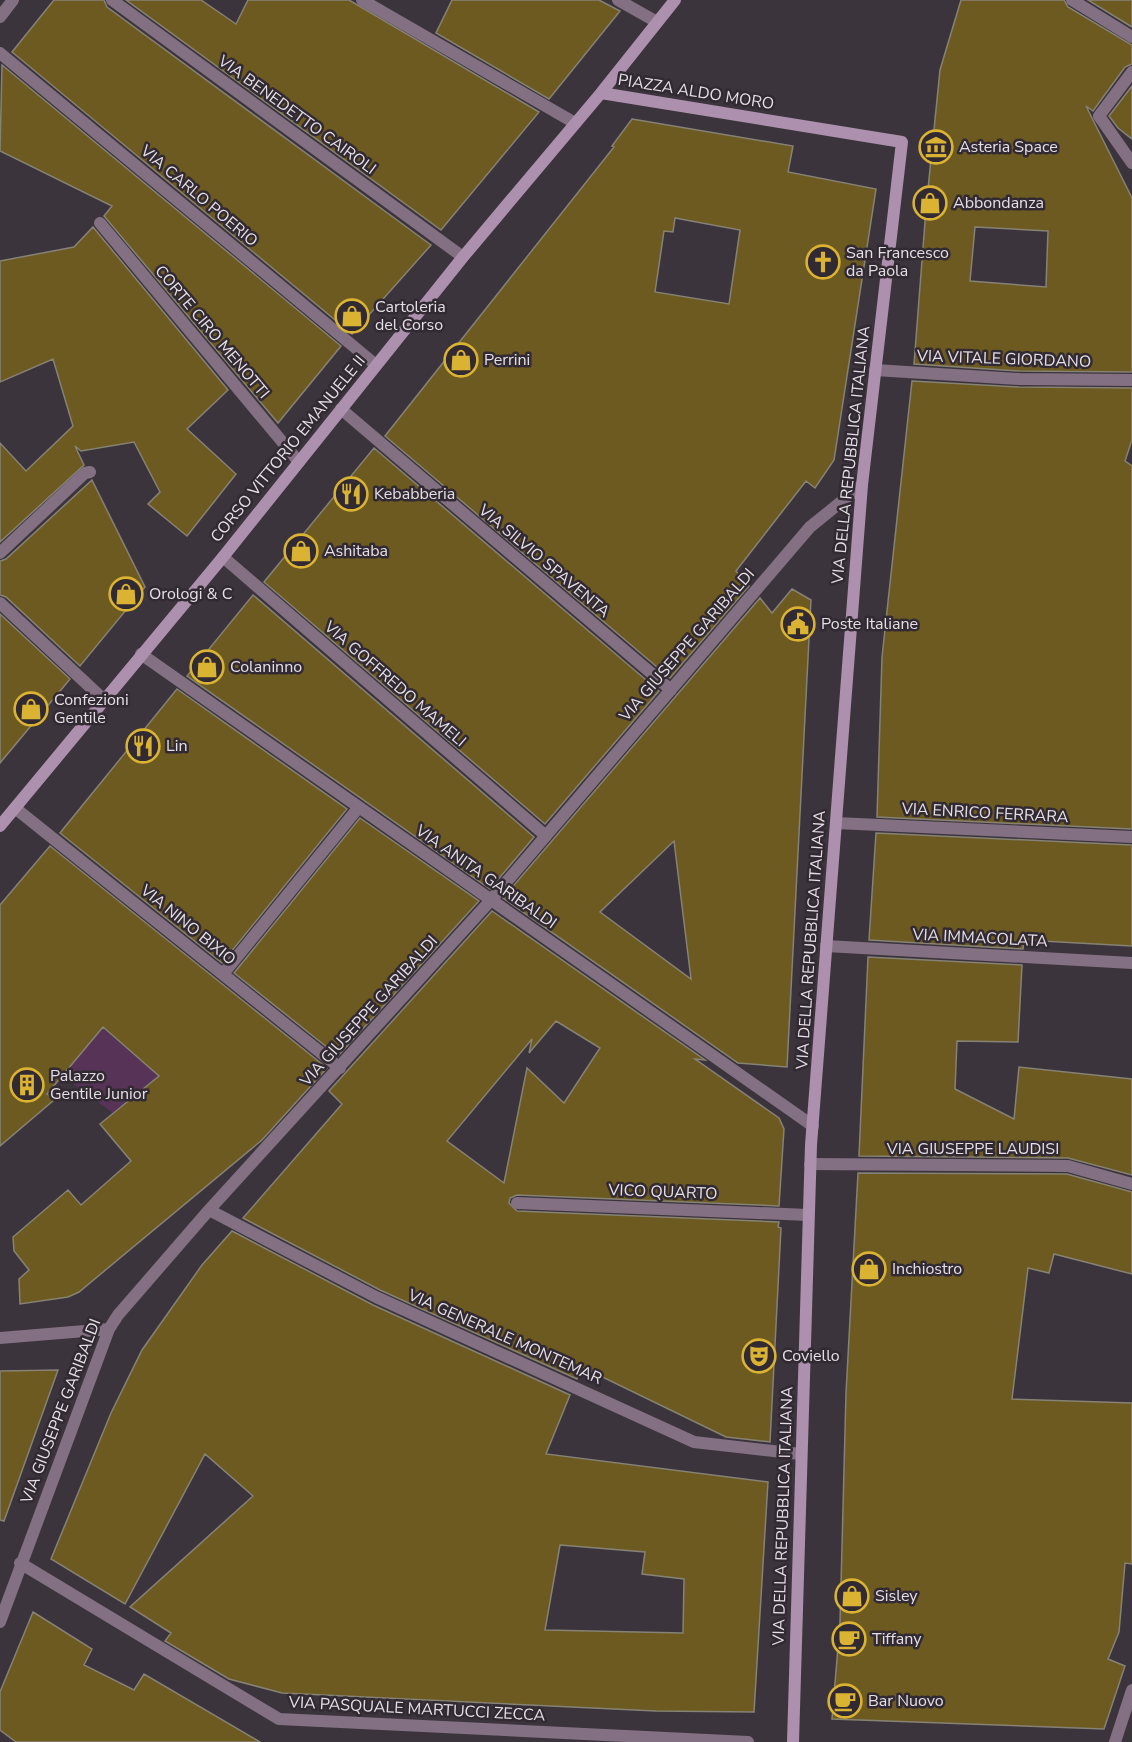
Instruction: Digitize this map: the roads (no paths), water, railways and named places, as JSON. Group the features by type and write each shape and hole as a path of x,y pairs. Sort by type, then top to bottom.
{"street":[{"path":"0,17 13,0"},
{"name":"VIA BENEDETTO CAIROLI","path":"112,0 463,257"},
{"path":"362,0 575,123"},
{"path":"618,0 657,22"},
{"name":"PIAZZA ALDO MORO","path":"675,0 601,93 902,142"},
{"path":"1072,0 1132,37"},
{"name":"VIA CARLO POERIO","path":"0,53 376,365"},
{"path":"1132,72 1099,116 1132,163"},
{"name":"CORSO VITTORIO EMANUELE II","path":"0,826 223,557 463,257 601,93"},
{"name":"VIA DELLA REPUBBLICA ITALIANA","path":"793,1742 810,1164 862,485 902,142"},
{"name":"CORTE CIRO MENOTTI","path":"100,223 299,462"},
{"name":"VIA VITALE GIORDANO","path":"875,370 1019,379 1132,380"},
{"name":"VIA SILVIO SPAVENTA","path":"341,409 670,690"},
{"path":"0,553 85,473 90,472"},
{"name":"VIA GIUSEPPE GARIBALDI","path":"0,1622 20,1563 109,1329 118,1315 208,1210 491,900 810,527 862,485"},
{"name":"VIA GOFFREDO MAMELI","path":"223,557 546,836"},
{"path":"0,603 103,699"},
{"name":"VIA ANITA GARIBALDI","path":"141,654 813,1126"},
{"path":"223,974 358,807"},
{"name":"VIA NINO BIXIO","path":"15,808 340,1068"},
{"name":"VIA ENRICO FERRARA","path":"836,823 1132,837"},
{"name":"VIA IMMACOLATA","path":"826,946 1132,963"},
{"name":"VIA GIUSEPPE LAUDISI","path":"810,1164 1068,1166 1132,1184"},
{"name":"VICO QUARTO","path":"517,1203 808,1215"},
{"name":"VIA GENERALE MONTEMAR","path":"208,1210 376,1297 694,1442 800,1454"},
{"path":"0,1338 109,1329"},
{"name":"VIA PASQUALE MARTUCCI ZECCA","path":"20,1563 279,1719 748,1742"},
{"path":"1115,1742 1132,1690"}],"place":[{"name":"Asteria Space","path":"936,147"},
{"name":"Abbondanza","path":"930,203"},
{"name":"San Francesco da Paola","path":"823,262"},
{"name":"Cartoleria del Corso","path":"352,316"},
{"name":"Perrini","path":"461,360"},
{"name":"Kebabberia","path":"351,494"},
{"name":"Ashitaba","path":"301,551"},
{"name":"Orologi & C","path":"126,594"},
{"name":"Poste Italiane","path":"798,624"},
{"name":"Colaninno","path":"207,667"},
{"name":"Confezioni Gentile","path":"31,709"},
{"name":"Lin","path":"143,746"},
{"name":"Palazzo Gentile Junior","path":"27,1085"},
{"name":"Inchiostro","path":"869,1269"},
{"name":"Coviello","path":"759,1356"},
{"name":"Sisley","path":"852,1596"},
{"name":"Tiffany","path":"849,1639"},
{"name":"Bar Nuovo","path":"845,1701"}]}
